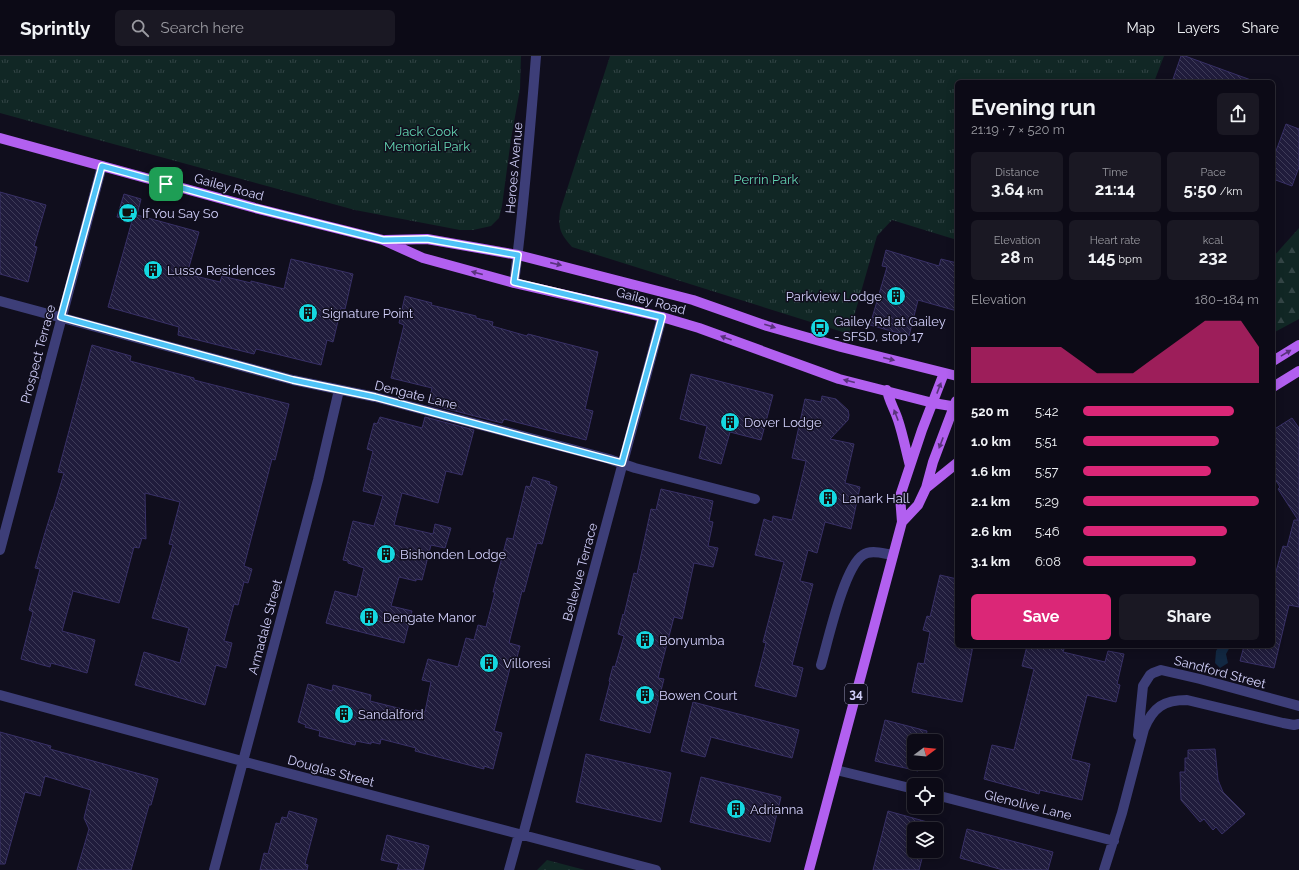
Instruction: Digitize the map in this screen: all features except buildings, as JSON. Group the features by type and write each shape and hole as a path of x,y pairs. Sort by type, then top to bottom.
{"main road":[{"name":"Gailey Road","path":"0,138 255,208 383,240 423,258 514,282 662,317 699,328 839,379 933,403 955,404"},
{"name":"Gailey Road","path":"383,240 427,239 518,255 693,300 767,326 841,347 955,376"},
{"path":"1275,360 1299,345"},
{"path":"1275,386 1299,371"},
{"name":"34","path":"809,870 902,522 900,496 922,430 944,373"},
{"path":"886,390 889,401 898,419 910,466"},
{"path":"926,488 933,462 955,407"},
{"name":"34","path":"902,522 918,505 926,488 955,465"}],"street":[{"name":"Heroes Avenue","path":"514,282 528,157 536,56"},
{"name":"Prospect Terrace","path":"0,550 102,166"},
{"name":"Dengate Lane","path":"0,300 293,380 375,397 755,499"},
{"name":"Bellevue Terrace","path":"509,870 521,834 662,317"},
{"name":"Armadale Street","path":"214,870 318,480 339,390"},
{"path":"821,665 844,588 850,572 856,562 863,555 870,552 893,555"},
{"name":"Sandford Street","path":"1136,761 1143,686 1150,675 1156,671 1161,670 1173,672 1299,706"},
{"name":"Douglas Street","path":"0,695 656,870"},
{"name":"Sandford Street","path":"1104,870 1114,841 1144,729 1150,716 1157,708 1172,702 1183,700 1192,701 1291,725 1299,724"},
{"path":"836,770 907,787"},
{"name":"Glenolive Lane","path":"943,797 1114,841"}],"green space":[{"name":"Jack Cook Memorial Park","path":"0,56 521,56 520,89 499,218 491,226 473,230 460,230 355,210 0,113"},
{"name":"Perrin Park","path":"610,56 1164,56 1155,80 955,80 955,239 892,220 877,236 849,334 572,247 565,238 560,227 560,211"},
{"path":"1299,228 1299,319 1275,332 1275,255"},
{"path":"547,860 585,870 537,870"}],"water":[{"path":"1218,648 1229,648 1226,654 1228,663 1220,668 1215,663 1216,651"}],"place":[{"name":"If You Say So","path":"128,213"},
{"name":"Lusso Residences","path":"153,270"},
{"name":"Parkview Lodge","path":"896,296"},
{"name":"Signature Point","path":"308,313"},
{"name":"Gailey Rd at Gailey - SFSD, stop 17","path":"820,328"},
{"name":"Dover Lodge","path":"730,422"},
{"name":"Lanark Hall","path":"828,498"},
{"name":"Bishonden Lodge","path":"386,554"},
{"name":"Dengate Manor","path":"369,617"},
{"name":"Bonyumba","path":"645,640"},
{"name":"Villoresi","path":"489,663"},
{"name":"Bowen Court","path":"645,695"},
{"name":"Sandalford","path":"344,714"},
{"name":"Adrianna","path":"736,809"}],"route":[{"path":"102,166 166,184 383,240 427,239 518,255 514,282 662,317 622,463 375,397 293,380 61,317 102,166"}]}
